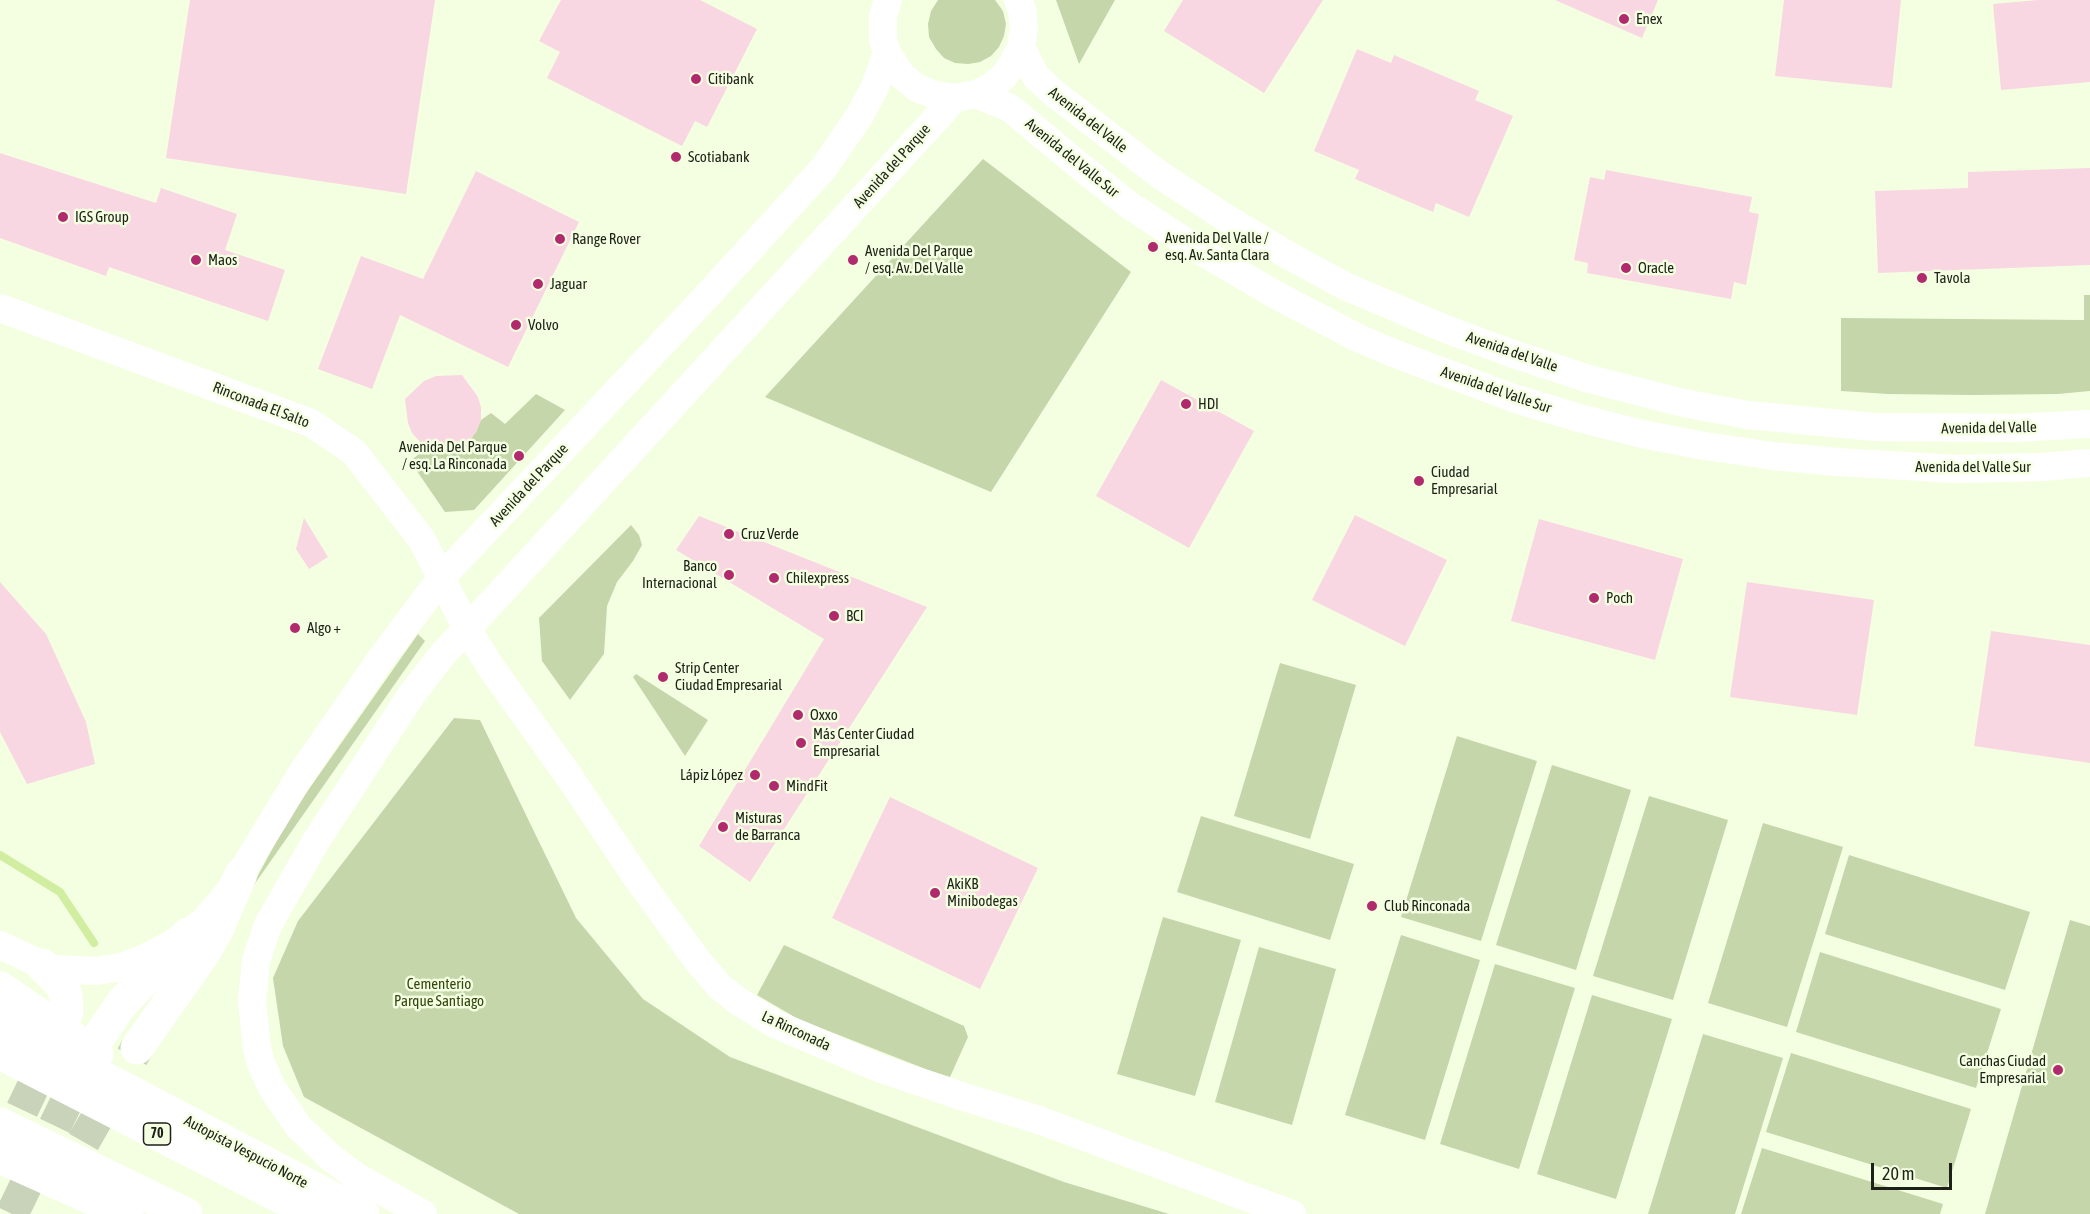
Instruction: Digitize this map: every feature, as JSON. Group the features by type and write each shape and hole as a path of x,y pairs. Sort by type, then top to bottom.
{"main road":[{"path":"137,1048 203,954 217,930 241,874"},
{"path":"98,1038 122,1003 188,934"},
{"path":"42,965 61,984 66,995 67,1012"},
{"path":"0,988 68,1033 185,1120"},
{"name":"Autopista Vespucio Norte","path":"0,1023 363,1214"},
{"name":"70","path":"0,1053 314,1214"},
{"path":"0,1124 186,1214"},
{"path":"0,1156 127,1214"}],"street":[{"path":"887,53 883,39 883,17 888,0"},
{"path":"1018,0 1022,9 1024,28 1021,47"},
{"name":"Avenida del Parque","path":"423,1214 357,1177 318,1148 288,1115 269,1083 256,1048 252,1018 252,986 259,948 268,925 316,841 412,694 466,627 966,96 991,87 1004,76 1021,47"},
{"name":"Avenida del Valle","path":"1021,47 1036,77 1055,94 1160,175 1226,218 1346,286 1425,321 1510,353 1587,378 1683,404 1748,415 1874,427 1991,429 2090,424"},
{"name":"Avenida del Valle Sur","path":"887,53 901,75 916,88 935,95 966,96 1010,108 1130,204 1189,244 1276,295 1358,338 1513,398 1642,434 1773,456 1956,469 2090,464"},
{"name":"Avenida del Parque","path":"0,945 42,965 74,971 96,971 121,967 146,958 188,934 214,910 241,874 302,773 378,663 442,577 706,297 823,169 865,106 887,53"},
{"name":"Rinconada El Salto","path":"0,308 311,423 354,452 422,540 466,627"},
{"name":"La Rinconada","path":"466,627 490,666 568,775 637,878 697,960 720,987 738,1001 775,1024 879,1068 1039,1120 1292,1214"}],"green space":[{"path":"938,0 995,0 1003,11 1006,24 999,47 991,56 980,62 968,64 955,63 944,58 929,37 928,24 931,11"},
{"path":"1056,0 1115,0 1079,64"},
{"path":"983,159 1131,272 991,492 765,397"},
{"path":"2084,295 2090,295 2090,391 2058,394 1974,395 1841,391 1841,318 2084,320"},
{"path":"536,394 565,410 474,510 445,512 410,461 428,447 452,450 468,442 476,432 481,420 491,413 505,424"},
{"path":"631,525 639,535 642,545 617,582 607,606 604,654 570,700 542,661 539,618"},
{"path":"418,634 425,641 249,892 290,816"},
{"path":"1280,663 1356,685 1310,839 1234,816"},
{"path":"636,674 708,720 685,756 633,677"},
{"name":"Cementerio Parque Santiago","path":"454,718 480,720 576,918 643,999 730,1057 1064,1182 1169,1214 519,1214 304,1097 283,1046 273,978 298,921"},
{"path":"1457,736 1537,761 1481,941 1401,917"},
{"path":"1552,765 1631,790 1576,970 1496,945"},
{"path":"1649,796 1728,820 1673,1000 1593,976"},
{"path":"1201,816 1354,864 1330,940 1177,892"},
{"path":"1763,823 1843,847 1787,1027 1708,1003"},
{"path":"1849,855 2030,912 2005,990 1825,934"},
{"path":"1163,917 1241,940 1195,1096 1117,1074"},
{"name":"Canchas Ciudad Empresarial","path":"2070,920 2090,926 2090,1214 1985,1214"},
{"path":"1401,935 1480,960 1425,1140 1345,1115"},
{"path":"784,945 964,1026 968,1037 950,1077 798,1019 757,995"},
{"path":"1259,947 1336,969 1292,1125 1215,1102"},
{"path":"1820,952 2001,1009 1976,1088 1796,1032"},
{"path":"1495,964 1575,988 1519,1169 1440,1144"},
{"path":"1592,995 1672,1019 1616,1199 1537,1174"},
{"path":"1703,1034 1783,1058 1735,1214 1648,1214"},
{"path":"1791,1053 1971,1109 1947,1188 1766,1132"},
{"path":"1762,1148 1943,1204 1940,1214 1741,1214"}],"building":[{"path":"190,0 435,0 406,194 166,158"},
{"path":"561,0 700,0 757,29 707,127 695,121 682,146 547,78 560,52 539,41"},
{"path":"1183,0 1323,0 1264,93 1164,31"},
{"name":"Enex","path":"1555,0 1658,0 1642,38"},
{"path":"1784,0 1901,0 1892,88 1775,76"},
{"path":"2038,0 2090,0 2090,82 2001,90 1993,4"},
{"path":"1357,49 1391,63 1394,55 1479,91 1475,100 1513,116 1469,217 1436,203 1433,212 1355,179 1359,170 1314,151"},
{"path":"0,153 156,203 161,188 237,214 225,250 285,270 268,321 109,267 106,276 0,238"},
{"path":"2090,168 2090,265 1878,273 1875,191 1968,188 1968,172"},
{"path":"1606,170 1752,197 1749,212 1759,214 1746,285 1734,282 1731,299 1587,273 1588,263 1574,260 1590,177 1604,180"},
{"path":"476,171 579,222 508,367 400,315 372,389 318,369 361,256 423,279"},
{"path":"462,375 478,397 481,420 476,432 468,442 452,450 433,449 421,443 412,433 408,423 405,399 424,381 436,376"},
{"path":"1161,380 1254,431 1189,548 1096,496"},
{"path":"1355,515 1447,560 1405,646 1312,600"},
{"name":"Más Center Ciudad Empresarial","path":"699,516 927,607 750,882 699,846 824,639 676,550"},
{"path":"304,518 328,557 309,569 296,549"},
{"path":"1539,519 1683,559 1655,660 1511,621"},
{"path":"0,582 46,634 86,722 95,764 27,784 0,732"},
{"path":"1747,582 1874,600 1857,715 1730,697"},
{"path":"1991,631 2090,645 2090,763 1974,746"},
{"name":"AkiKB Minibodegas","path":"890,797 1038,868 980,989 832,918"}],"waterway":[{"path":"0,855 60,892 94,943"}],"tunnel":[{"path":"1,1154 52,1047"},
{"path":"79,1189 75,1169 80,1148 137,1048"},
{"path":"12,1214 85,1064"}],"place":[{"name":"Enex","path":"1624,19"},
{"name":"Citibank","path":"696,79"},
{"name":"Scotiabank","path":"676,157"},
{"name":"IGS Group","path":"63,217"},
{"name":"Range Rover","path":"560,239"},
{"name":"Avenida Del Valle / esq. Av. Santa Clara","path":"1153,247"},
{"name":"Maos","path":"196,260"},
{"name":"Avenida Del Parque / esq. Av. Del Valle","path":"853,260"},
{"name":"Oracle","path":"1626,268"},
{"name":"Tavola","path":"1922,278"},
{"name":"Jaguar","path":"538,284"},
{"name":"Volvo","path":"516,325"},
{"name":"HDI","path":"1186,404"},
{"name":"Avenida Del Parque / esq. La Rinconada","path":"519,456"},
{"name":"Ciudad Empresarial","path":"1419,481"},
{"name":"Cruz Verde","path":"729,534"},
{"name":"Banco Internacional","path":"729,575"},
{"name":"Chilexpress","path":"774,578"},
{"name":"Poch","path":"1594,598"},
{"name":"BCI","path":"834,616"},
{"name":"Algo +","path":"295,628"},
{"name":"Strip Center Ciudad Empresarial","path":"663,677"},
{"name":"Oxxo","path":"798,715"},
{"name":"Más Center Ciudad Empresarial","path":"801,743"},
{"name":"Lápiz López","path":"755,775"},
{"name":"MindFit","path":"774,786"},
{"name":"Misturas de Barranca","path":"723,827"},
{"name":"AkiKB Minibodegas","path":"935,893"},
{"name":"Club Rinconada","path":"1372,906"},
{"name":"Canchas Ciudad Empresarial","path":"2058,1070"}]}
